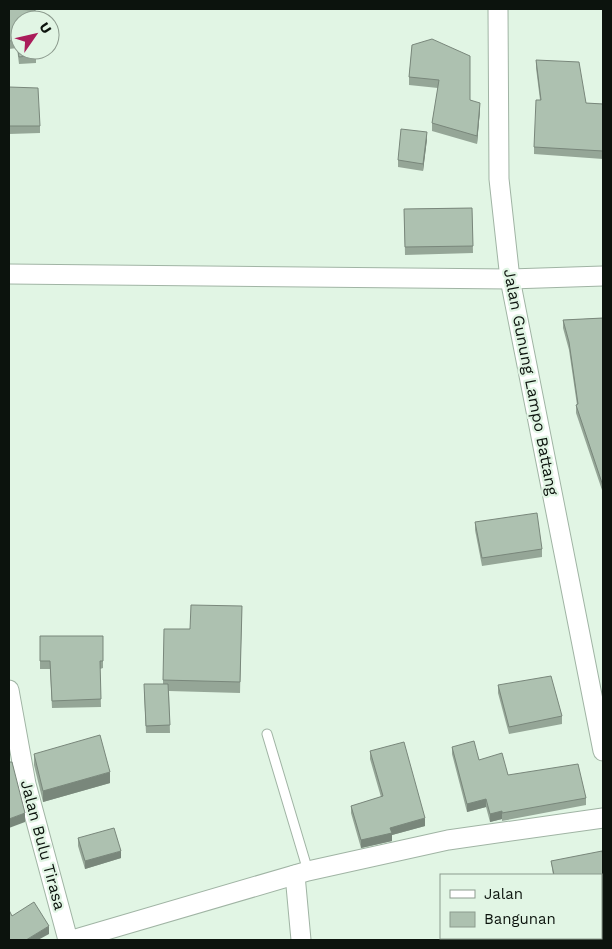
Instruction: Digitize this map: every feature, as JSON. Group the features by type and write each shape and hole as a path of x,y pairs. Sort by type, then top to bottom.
{"street":[{"name":"Jalan Gunung Lampo Battang","path":"498,9 499,179 510,279 603,751"},
{"path":"9,274 510,279 603,276"},
{"name":"Jalan Bulu Tirasa","path":"9,690 26,784 70,940"},
{"path":"70,940 302,873 448,840 603,818"},
{"path":"301,940 302,873"}],"lane":[{"path":"267,734 302,873"}],"building":[{"path":"9,9 35,10 10,10 9,41"},
{"path":"432,39 470,56 470,100 480,103 477,136 432,123 439,80 409,77 412,45"},
{"path":"536,60 579,62 586,103 603,104 603,151 534,147 536,100 541,100"},
{"path":"9,87 38,88 40,126 9,126"},
{"path":"401,129 427,132 423,164 398,160"},
{"path":"472,208 473,246 405,247 404,209"},
{"path":"603,318 603,486 576,405 578,404 569,342 563,320"},
{"path":"537,513 542,549 482,558 475,522"},
{"path":"191,605 242,606 240,682 163,680 164,629 190,629"},
{"path":"40,636 103,636 103,661 100,661 101,699 52,701 50,661 40,661"},
{"path":"551,676 562,716 509,727 498,685"},
{"path":"144,684 168,684 170,725 146,726"},
{"path":"100,735 110,772 43,791 34,754"},
{"path":"474,741 479,760 502,753 508,775 578,764 586,798 490,814 486,799 467,804 452,747"},
{"path":"404,742 425,818 390,828 392,833 361,840 351,806 383,796 370,751"},
{"path":"9,762 12,762 25,813 9,819"},
{"path":"114,828 121,851 85,861 78,838"},
{"path":"602,851 603,892 602,874 554,874 551,861"},
{"path":"34,902 49,926 26,940 9,940 9,910 12,916"}]}
